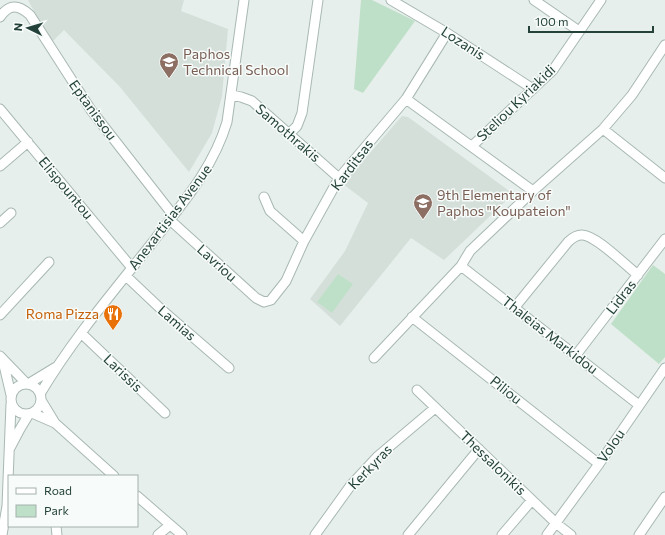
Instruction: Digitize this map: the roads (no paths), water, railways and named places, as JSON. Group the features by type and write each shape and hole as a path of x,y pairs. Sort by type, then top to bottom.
{"street":[{"name":"Anexartisias Avenue","path":"41,397 57,366 80,332 172,217 202,176 222,140 232,95 244,0"},
{"path":"290,134 297,126 302,114 318,0"},
{"name":"Lozanis","path":"391,0 448,33 533,89"},
{"path":"534,0 579,31"},
{"name":"Steliou Kyriakidi","path":"472,146 553,70 601,0"},
{"name":"Eptanissou","path":"0,17 7,8 14,6 22,8 30,14 91,110 172,217"},
{"name":"Karditsas","path":"267,302 275,297 286,281 304,241 339,178 406,98 448,33"},
{"path":"374,358 461,266 470,251 533,191 603,129 632,95 665,45"},
{"name":"Samothrakis","path":"232,95 252,101 339,178"},
{"path":"406,98 533,191"},
{"name":"Elispountou","path":"0,110 132,268"},
{"path":"603,129 665,178"},
{"path":"0,166 28,142"},
{"path":"264,197 270,211 304,241"},
{"path":"0,223 11,213"},
{"name":"Lavriou","path":"172,217 256,298 267,302"},
{"path":"515,307 575,236 582,235 594,239 638,275"},
{"name":"Lidras","path":"576,355 665,239"},
{"path":"0,315 49,262"},
{"name":"Thaleias Markidou","path":"461,266 639,405"},
{"name":"Lamias","path":"126,276 163,311 229,368"},
{"name":"Piliou","path":"412,317 599,464"},
{"name":"Larissis","path":"80,332 164,413"},
{"path":"1,358 28,384 37,388 55,422 113,475"},
{"path":"1,358 11,399 9,432 10,449 7,468 7,506 2,535"},
{"name":"Anexartisias Avenue","path":"28,384 57,366"},
{"name":"Volou","path":"547,535 557,524 665,368"},
{"path":"11,399 19,386 28,384"},
{"name":"Thessalonikis","path":"417,390 557,524 571,535"},
{"path":"10,449 20,429 31,414 38,408 41,397"},
{"path":"11,399 20,414 31,414 55,422"},
{"name":"Kerkyras","path":"315,535 351,485 377,457 435,408"},
{"path":"408,535 479,449"},
{"path":"138,497 182,535"},
{"path":"640,535 665,497"},
{"path":"502,535 532,500"},
{"path":"158,535 170,525"}],"place":[{"name":"Paphos Technical School","path":"169,79"},
{"name":"9th Elementary of Paphos \"Koupateion\"","path":"423,220"},
{"name":"Roma Pizza","path":"113,331"}]}
